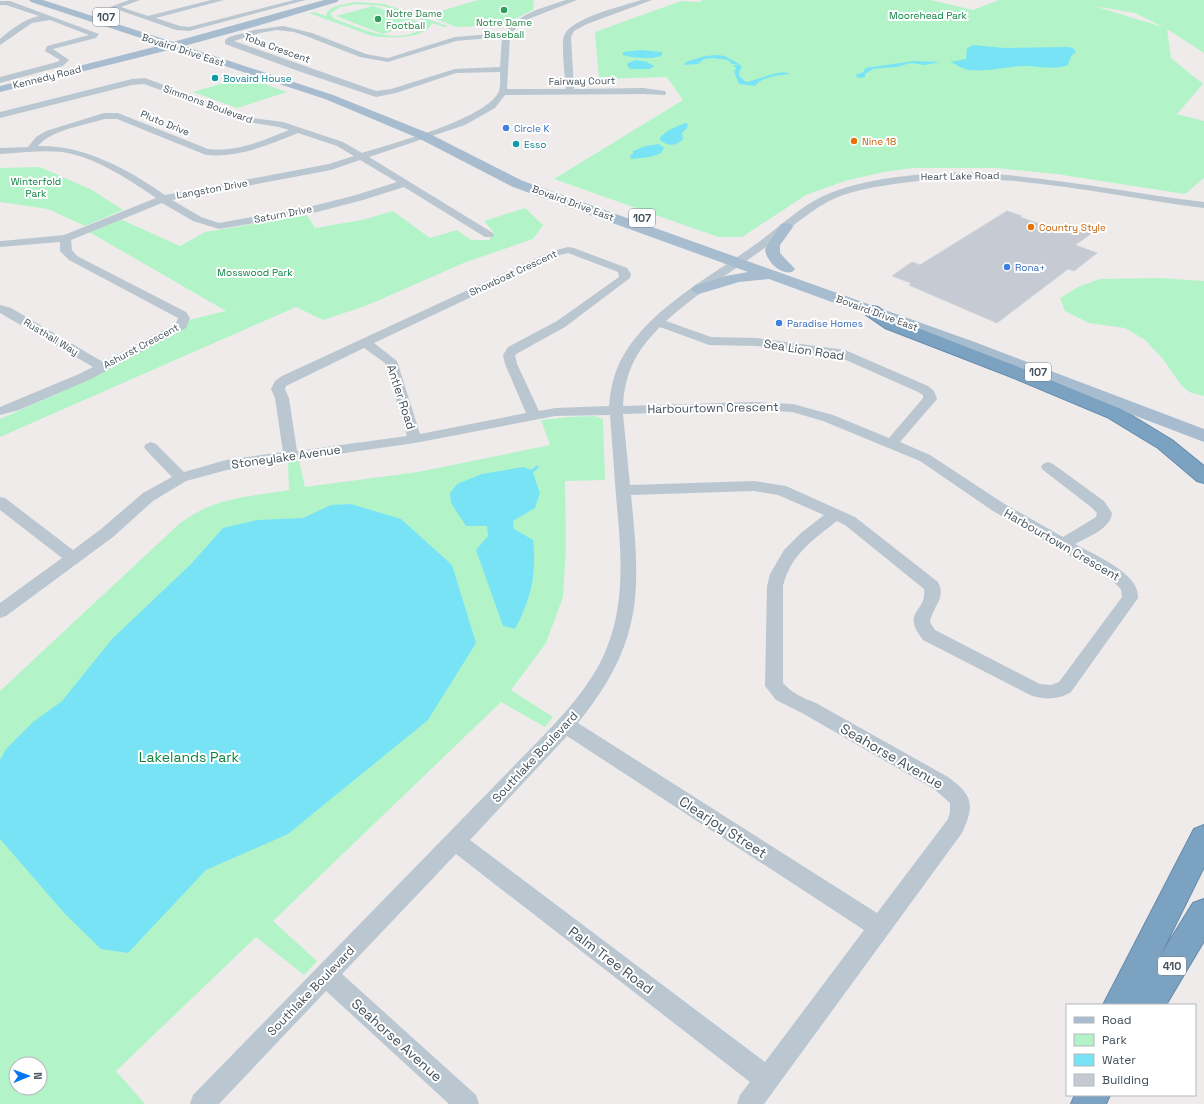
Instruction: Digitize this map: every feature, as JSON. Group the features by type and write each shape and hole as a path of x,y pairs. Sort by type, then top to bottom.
{"highway":[{"path":"872,311 891,324 1008,369 1114,413 1165,444 1204,476"},
{"path":"1120,1004 1204,838"},
{"name":"410","path":"1149,1004 1204,913"}],"main road":[{"name":"Bovaird Drive East","path":"34,0 142,36 201,48 339,93 398,116 518,184 685,243 742,258"},
{"name":"Bovaird Drive East","path":"53,0 329,97 429,134 566,191 742,258 998,344 1204,424"},
{"path":"138,53 334,0"},
{"path":"174,43 205,35"},
{"path":"201,48 200,42 205,35"},
{"path":"138,53 149,41 142,36"},
{"path":"138,53 179,50 174,43"},
{"name":"Kennedy Road","path":"0,89 138,53"},
{"path":"699,289 743,276 784,273 771,252 771,248 786,227"},
{"path":"685,243 705,257 711,266 711,270 699,289"},
{"name":"Bovaird Drive East","path":"784,273 872,311 1204,436"}],"street":[{"path":"136,0 114,7 178,28 189,29 302,0"},
{"path":"147,18 220,0"},
{"path":"503,92 506,35 515,24 528,16 573,0"},
{"path":"570,92 567,37 571,30 584,22 648,0"},
{"path":"0,80 60,64 65,60 49,51 50,48 95,35 91,32 59,20 1,3"},
{"path":"0,43 24,24 45,17"},
{"name":"Toba Crescent","path":"504,69 455,71 393,91 376,94 304,70 228,42 232,39 267,29 282,28 324,40 377,59 388,60 455,39 506,35"},
{"name":"Simmons Boulevard","path":"0,115 125,83 146,81 251,120 280,124 340,144 489,235"},
{"name":"Fairway Court","path":"503,92 643,91 662,93"},
{"name":"Langston Drive","path":"1,245 65,238 165,198 317,170 360,157 462,123 485,111 497,101 503,92"},
{"name":"Pluto Drive","path":"30,150 39,138 49,133 104,116 112,115 118,116 206,152 214,153 251,148 297,130"},
{"path":"0,151 63,150 79,154 130,177 165,198"},
{"name":"Heart Lake Road","path":"742,258 820,202 846,192 898,179 934,175 984,174 1013,176 1204,205"},
{"name":"Saturn Drive","path":"165,198 178,209 208,225 219,226 342,203 376,194 405,183"},
{"path":"1,232 3,238 1,245"},
{"name":"Ashurst Crescent","path":"0,411 102,367 182,325 184,318 182,315 73,258 66,251 65,238"},
{"name":"Showboat Crescent","path":"291,456 282,398 278,389 280,384 287,379 561,251 574,251 623,270 625,274 624,278 561,324 510,352 509,358 511,364 534,415"},
{"name":"Southlake Boulevard","path":"202,1104 327,976 566,725 601,676 618,643 629,596 630,576 616,410 618,383 625,362 643,337 659,322 699,289 742,258"},
{"name":"Rusthall Way","path":"0,309 7,311 102,367"},
{"name":"Sea Lion Road","path":"659,322 709,341 757,342 840,353 923,389 929,394 930,399 891,444"},
{"name":"Antler Road","path":"365,343 391,361 415,439"},
{"name":"Harbourtown Crescent","path":"616,410 765,406 793,408 818,414 933,462 998,507 1116,575 1124,581 1131,593 1130,598 1065,687 1059,691 1043,692 1022,683 924,631 921,623 922,616 933,600 934,593 932,586 859,527 836,514 794,495 767,488 746,487 623,490"},
{"name":"Stoneylake Avenue","path":"0,612 125,518 148,497 181,478 226,465 415,439 534,415 568,411 616,410"},
{"path":"151,447 181,478"},
{"path":"1048,467 1096,503 1105,513 1105,517 1102,521 1063,544"},
{"path":"0,502 73,558"},
{"name":"Seahorse Avenue","path":"749,1104 955,826 961,815 961,803 955,793 941,783 809,708 792,701 782,695 774,686 772,680 775,659 775,586 777,575 785,559 792,550 836,514"},
{"name":"Clearjoy Street","path":"566,725 879,927"},
{"name":"Palm Tree Road","path":"455,841 767,1079"},
{"name":"Seahorse Avenue","path":"327,976 467,1104"}],"green space":[{"path":"478,0 534,0 533,10 503,25 456,27 427,15"},
{"name":"Moorehead Park","path":"703,0 930,0 973,10 999,0 1204,0 1204,53 1167,29 1171,58 1203,84 1177,114 1204,121 1204,178 1185,194 1056,174 995,168 913,168 883,172 845,181 806,195 742,237 718,237 554,179 683,100 667,77 599,79 595,32 681,1 699,2","holes":["1094,6 1135,13 1163,27"]},
{"path":"355,2 384,4 448,26 444,27 432,23 428,29 414,35 405,37 378,37 309,13 314,12 326,16 327,12 334,7","holes":["357,4 383,6 422,20 425,23 425,26 415,32 393,36 368,31 335,19 331,16 331,13 340,7"]},
{"name":"Notre Dame Football","path":"373,6 419,22 383,34 336,16"},
{"path":"245,77 287,92 237,108 193,92"},
{"name":"Winterfold Park","path":"40,167 92,190 123,210 85,226 48,209 0,202 0,168"},
{"name":"Mosswood Park","path":"525,208 543,225 533,239 466,262 368,305 323,320 296,307 0,437 0,419 61,392 178,330 189,320 226,311 89,232 120,219 180,246 205,232 307,215 315,228 362,220 393,211 430,238 457,230 471,240 489,240 494,233 484,221"},
{"path":"1160,278 1204,281 1204,396 1189,392 1181,385 1163,359 1145,340 1125,328 1089,323 1065,311 1060,298 1078,287 1100,279"},
{"name":"Lakelands Park","path":"595,416 603,419 605,480 565,481 566,548 563,597 546,643 511,690 553,717 545,727 501,702 273,921 317,961 304,975 256,937 116,1071 145,1104 0,1104 0,691 179,524 205,508 218,503 289,490 288,462 299,460 305,487 418,472 550,445 541,420"}],"water":[{"path":"973,45 1005,48 1068,47 1073,48 1076,52 1071,56 1068,65 1057,68 1022,66 976,70 961,68 950,62 966,59 967,48"},
{"path":"641,50 662,52 662,55 654,58 643,58 623,55 623,52"},
{"path":"705,56 725,56 739,64 732,64 728,60 712,58 704,59 698,64 684,65 686,62"},
{"path":"636,60 647,62 654,66 650,69 630,69 627,65 628,63"},
{"path":"914,61 940,62 925,65 911,63 896,67 873,69 865,74 865,77 859,78 855,75 864,72 865,68"},
{"path":"739,64 742,67 739,72 739,76 746,82 774,74 790,74 761,80 755,86 739,84 734,72 736,68 733,65"},
{"path":"685,123 688,124 687,128 682,133 683,139 681,141 669,145 660,140 660,137 669,130"},
{"path":"659,144 664,148 661,153 650,157 631,159 630,155 633,154 633,151 646,146"},
{"path":"523,467 532,470 540,493 535,508 513,521 514,529 533,540 534,552 532,586 521,618 515,629 503,626 476,550 488,536 487,526 466,526 451,503 450,493 457,484 482,474"},
{"path":"351,504 401,519 452,565 476,643 428,720 288,834 206,870 128,953 101,949 65,914 0,839 0,760 6,749 33,722 62,701 112,639 191,564 223,528 257,520 303,518 331,505"}],"building":[{"name":"Rona+","path":"1007,211 1056,230 1066,223 1092,233 1075,245 1097,253 1074,271 1068,269 997,323 909,285 911,283 892,276 912,262 920,265"}],"waterway":[{"path":"530,473 537,467"}],"place":[{"name":"Notre Dame Baseball","path":"504,10"},
{"name":"Notre Dame Football","path":"378,19"},
{"name":"Bovaird House","path":"215,78"},
{"name":"Circle K","path":"506,128"},
{"name":"Nine 18","path":"854,141"},
{"name":"Esso","path":"516,144"},
{"name":"Country Style","path":"1031,227"},
{"name":"Rona+","path":"1007,267"},
{"name":"Paradise Homes","path":"779,323"}]}
